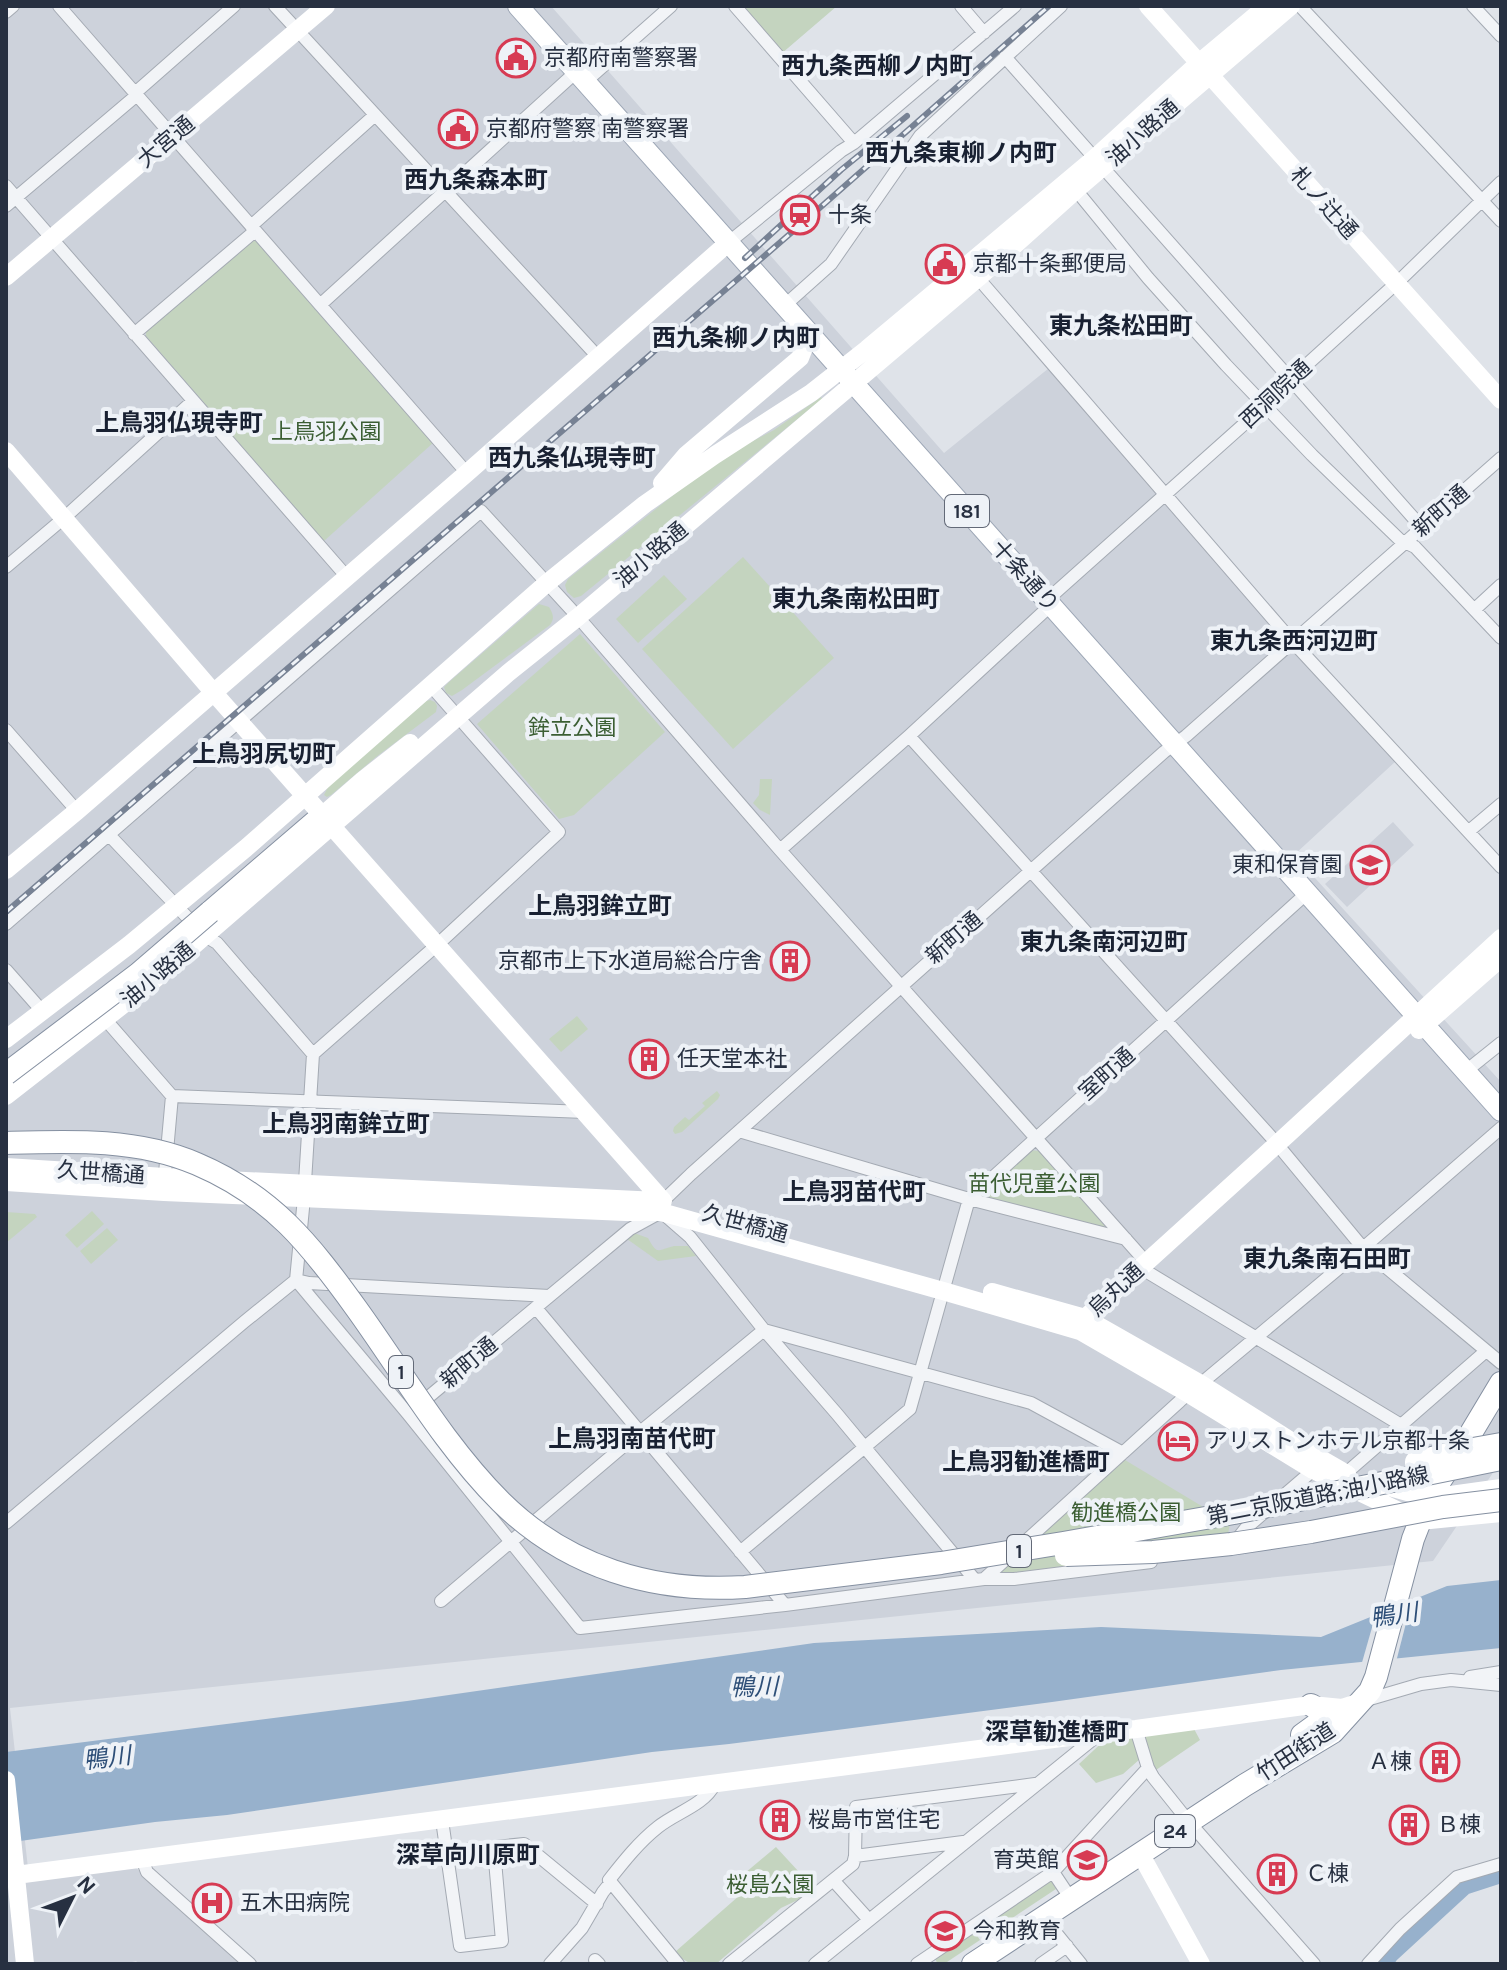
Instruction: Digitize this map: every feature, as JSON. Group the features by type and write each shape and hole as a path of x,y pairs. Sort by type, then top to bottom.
{"highway":[{"path":"6,1074 138,974 210,912 327,820"},
{"name":"第二京阪道路;油小路線","path":"6,1143 115,1144 170,1154 220,1175 266,1204 307,1242 324,1263 480,1480 523,1522 576,1556 603,1568 662,1585 745,1587 987,1556 1234,1513 1501,1459"},
{"name":"竹田街道","path":"973,1964 1245,1785 1333,1732 1365,1696 1376,1677 1408,1559 1429,1498 1501,1383"},
{"path":"1234,1513 1428,1459 1501,1444"},
{"name":"第二京阪道路;油小路線","path":"803,1581 874,1577 1018,1558 1304,1508 1501,1468"},
{"path":"1018,1558 1153,1552 1231,1544 1443,1507 1501,1500"},
{"path":"1245,1785 1254,1769 1266,1758 1323,1722 1325,1716 1311,1705"}],"main road":[{"name":"十条通り","path":"518,6 1501,1111"}],"street":[{"path":"6,12 13,6"},
{"path":"59,6 467,473"},
{"path":"11,202 234,6"},
{"path":"275,6 599,358"},
{"name":"大宮通","path":"6,277 326,6"},
{"path":"320,305 445,191 580,77 671,6"},
{"path":"735,6 854,143"},
{"path":"961,6 984,33"},
{"path":"6,870 214,693 728,243 854,143 1015,6"},
{"path":"784,306 831,264 920,136 1061,6"},
{"name":"札ノ辻通","path":"1148,6 1501,400"},
{"name":"油小路通","path":"6,1096 82,1038 205,936 327,820 363,780 455,714 578,617 955,277 1099,163 1205,69 1267,6"},
{"name":"油小路通","path":"1205,69 1291,6"},
{"path":"1300,6 1501,221"},
{"path":"1473,6 1501,36"},
{"path":"1005,57 1423,527"},
{"path":"134,334 375,115"},
{"name":"油小路通","path":"6,1039 246,848 547,583 645,504 811,393 847,376 978,278 1076,190 1099,163"},
{"name":"西洞院通","path":"780,850 909,736 1166,494 1289,384 1501,182"},
{"path":"6,186 11,202 52,238 347,577"},
{"path":"1076,190 1166,299 1312,455 1400,540 1415,547 1501,638"},
{"path":"978,278 1292,641 1501,866"},
{"path":"645,504 686,455 800,358 807,331"},
{"path":"6,567 193,401"},
{"path":"6,451 214,693 585,1112 764,1330 980,1580"},
{"name":"新町通","path":"408,1414 630,1229 662,1207 739,1131 900,985 1501,458"},
{"path":"6,924 481,511 1126,1239 1147,1267 1401,1425"},
{"path":"1475,609 1501,585"},
{"path":"431,686 559,832 313,1054 296,1280 580,1628 1213,1554 1239,1537 1318,1466"},
{"path":"6,730 77,811"},
{"path":"909,736 1280,1148 1363,1248 1501,1363"},
{"path":"1469,831 1501,804"},
{"path":"110,836 205,936 217,943 313,1054"},
{"name":"室町通","path":"969,1199 1307,893"},
{"name":"烏丸通","path":"1421,1021 1501,938"},
{"name":"烏丸通","path":"1086,1324 1421,1021 1501,958"},
{"path":"6,970 82,1038"},
{"path":"105,1019 172,1096 164,1184"},
{"path":"1466,1071 1501,1043"},
{"path":"172,1096 585,1112"},
{"path":"980,1580 1195,1389 1501,1128"},
{"path":"739,1131 969,1199 1126,1239"},
{"name":"久世橋通","path":"6,1167 50,1177 164,1184 467,1198 626,1212 662,1207 1086,1324 1318,1466 1420,1521"},
{"name":"久世橋通","path":"6,1182 50,1177"},
{"path":"740,1552 910,1409 969,1199"},
{"path":"296,1280 549,1296"},
{"path":"6,1523 296,1280"},
{"path":"536,1308 785,1605"},
{"path":"764,1330 1031,1403 1123,1453"},
{"path":"441,1601 764,1330"},
{"path":"1345,1474 1486,1351"},
{"name":"久世橋通","path":"1318,1466 1429,1498"},
{"path":"1429,1498 1501,1488"},
{"path":"1420,1521 1501,1513"},
{"path":"12,1873 142,1859 1311,1705 1342,1708 1365,1696 1501,1672"},
{"path":"1451,1680 1501,1685"},
{"path":"1136,1729 1148,1768 1189,1822 1314,1964"},
{"path":"815,1964 1100,1733"},
{"path":"926,1962 1053,1872 1148,1768"},
{"path":"6,1780 12,1873 25,1964"},
{"path":"729,1964 853,1864 856,1807 1035,1784"},
{"path":"678,1964 609,1880 626,1858 658,1827 710,1794 714,1785"},
{"path":"442,1820 460,1946 502,1941 494,1849"},
{"path":"855,1856 965,1842"},
{"path":"447,1852 524,1844 597,1904"},
{"path":"1140,1853 1201,1964"},
{"path":"142,1859 147,1872 250,1964"},
{"path":"1368,1964 1400,1929 1457,1877 1501,1864"},
{"path":"1053,1872 1071,1899"},
{"path":"833,1880 869,1920"},
{"path":"550,1964 582,1928 611,1882"},
{"path":"1043,1917 1081,1964"},
{"path":"1041,1964 1067,1946"}],"shaded area":[{"path":"6,6 551,6 944,453 1049,368 1396,761 1294,855 1501,1082 1501,1461 1433,1561 10,1708 28,1868 135,1867 243,1964 140,1964 136,1961 124,1964 6,1964"},
{"name":"東和保育園","path":"1393,822 1414,845 1347,907 1325,884"}],"green space":[{"path":"739,6 837,6 781,54"},
{"name":"上鳥羽公園","path":"252,240 433,443 324,541 146,336 146,331"},
{"path":"821,397 581,596 574,598 567,592 565,585 568,579 691,481"},
{"path":"743,557 834,658 733,749 642,649"},
{"path":"664,575 687,599 638,643 616,619"},
{"path":"539,604 549,607 553,618 550,625 462,690 452,696 446,693 444,687 449,682"},
{"name":"鉾立公園","path":"580,634 665,732 574,815 559,819 477,724"},
{"path":"430,700 437,706 436,712 331,795 324,795 329,785"},
{"path":"760,779 772,779 770,815 753,803 759,795"},
{"path":"577,1016 588,1029 561,1052 549,1039"},
{"path":"717,1091 720,1095 718,1099 682,1132 675,1134 674,1127 685,1117 689,1120 705,1106 702,1103"},
{"name":"苗代児童公園","path":"1031,1150 1039,1151 1105,1225 1104,1230 988,1199 986,1192"},
{"path":"92,1211 104,1224 77,1248 65,1235"},
{"path":"6,1212 35,1214 37,1217 6,1243"},
{"path":"107,1228 118,1240 91,1264 80,1251"},
{"path":"634,1233 648,1238 656,1249 688,1246 696,1256 658,1261 627,1239"},
{"name":"勧進橋公園","path":"1118,1460 1125,1460 1230,1523 1227,1540 1121,1559 1002,1574 1000,1570"},
{"path":"1193,1727 1200,1740 1156,1770 1150,1763 1142,1738 1146,1733"},
{"path":"1128,1734 1140,1759 1123,1774 1096,1783 1079,1764 1109,1736"},
{"name":"桜島公園","path":"776,1847 811,1885 812,1890 781,1908 716,1964 693,1964 680,1957 675,1952 740,1895 732,1884"},
{"path":"1050,1878 1056,1889 988,1934 982,1926"},
{"path":"974,1931 980,1940 944,1964 938,1964 935,1959"}],"water":[{"name":"鴨川","path":"1501,1580 1501,1648 1281,1670 652,1752 227,1815 13,1842 6,1752 407,1701 814,1643 1101,1627 1321,1637 1447,1586"}],"pier":[{"path":"1413,1596 1396,1662 1361,1666 1377,1610"}],"waterway":[{"path":"1383,1964 1464,1886 1501,1874"}],"railway":[{"path":"6,912 1049,6"},
{"path":"745,258 841,170 907,116"}],"place":[{"name":"京都府南警察署","path":"516,58"},
{"name":"京都府警察 南警察署","path":"458,129"},
{"name":"十条","path":"800,215"},
{"name":"京都十条郵便局","path":"945,264"},
{"name":"東和保育園","path":"1370,865"},
{"name":"京都市上下水道局総合庁舎","path":"790,961"},
{"name":"任天堂本社","path":"649,1059"},
{"name":"アリストンホテル京都十条","path":"1178,1441"},
{"name":"Ａ棟","path":"1440,1762"},
{"name":"桜島市営住宅","path":"780,1820"},
{"name":"Ｂ棟","path":"1409,1825"},
{"name":"育英館","path":"1087,1860"},
{"name":"Ｃ棟","path":"1277,1874"},
{"name":"五木田病院","path":"212,1903"},
{"name":"今和教育","path":"945,1931"}],"district":[{"name":"西九条西柳ノ内町","path":"877,66"},
{"name":"西九条東柳ノ内町","path":"961,153"},
{"name":"西九条森本町","path":"476,180"},
{"name":"東九条松田町","path":"1121,326"},
{"name":"西九条柳ノ内町","path":"736,338"},
{"name":"上鳥羽仏現寺町","path":"179,423"},
{"name":"西九条仏現寺町","path":"572,458"},
{"name":"東九条南松田町","path":"856,599"},
{"name":"東九条西河辺町","path":"1294,641"},
{"name":"上鳥羽尻切町","path":"264,754"},
{"name":"上鳥羽鉾立町","path":"600,906"},
{"name":"東九条南河辺町","path":"1104,942"},
{"name":"上鳥羽南鉾立町","path":"346,1124"},
{"name":"上鳥羽苗代町","path":"854,1192"},
{"name":"東九条南石田町","path":"1327,1259"},
{"name":"上鳥羽南苗代町","path":"632,1439"},
{"name":"上鳥羽勧進橋町","path":"1026,1462"},
{"name":"深草勧進橋町","path":"1057,1732"},
{"name":"深草向川原町","path":"468,1855"}]}
